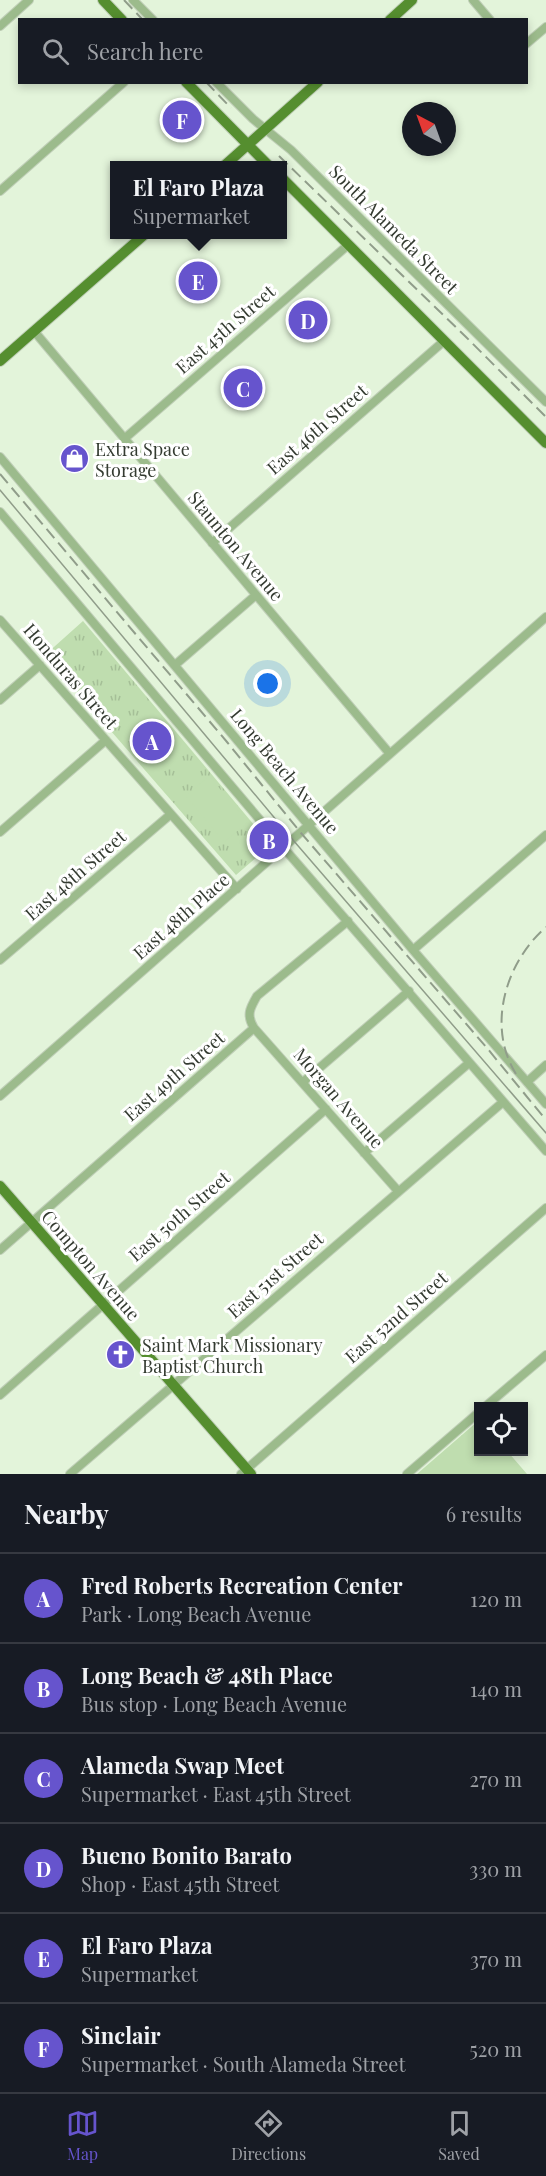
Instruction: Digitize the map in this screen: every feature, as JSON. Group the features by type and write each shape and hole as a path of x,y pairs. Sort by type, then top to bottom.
{"main road":[{"path":"103,0 120,18"},
{"path":"392,18 412,0"},
{"path":"188,84 265,161"},
{"path":"229,161 316,84"},
{"path":"287,183 546,443"},
{"path":"0,361 139,239"},
{"name":"Compton Avenue","path":"0,1186 246,1472"}],"street":[{"path":"0,26 29,0"},
{"path":"133,0 151,18"},
{"path":"473,0 488,18"},
{"path":"528,42 546,27"},
{"path":"0,191 122,84"},
{"name":"South Alameda Street","path":"218,84 265,129 290,149 546,402"},
{"name":"East 45th Street","path":"124,439 348,244"},
{"name":"Staunton Avenue","path":"34,331 390,754"},
{"name":"East 46th Street","path":"212,543 444,340"},
{"name":"Long Beach Avenue","path":"0,457 413,950 546,1104"},
{"path":"0,512 284,848 546,1151"},
{"path":"175,665 256,595"},
{"name":"East 48th Place","path":"0,1096 546,617"},
{"name":"Honduras Street","path":"0,620 237,889"},
{"path":"0,700 40,665"},
{"path":"0,832 106,741"},
{"name":"East 48th Street","path":"0,960 171,814"},
{"path":"413,950 546,835"},
{"path":"254,1028 249,1020 249,1009 257,996 348,921"},
{"path":"303,1082 409,991"},
{"name":"Morgan Avenue","path":"254,1028 398,1191"},
{"name":"East 49th Street","path":"0,1250 254,1028"},
{"path":"364,1153 469,1063"},
{"path":"527,1082 546,1065"},
{"name":"East 51st Street","path":"70,1474 503,1102"},
{"name":"East 50th Street","path":"0,1395 326,1109"},
{"name":"East 52nd Street","path":"246,1472 546,1208"},
{"path":"492,1402 546,1355"},
{"path":"407,1474 474,1416"}],"green space":[{"path":"83,621 271,845 236,875 45,655"},
{"path":"141,715 169,730 159,748 132,733"},
{"path":"209,776 248,822 224,842 186,796"},
{"path":"474,1424 474,1456 511,1456 527,1474 417,1474"},
{"path":"474,1431 474,1456 510,1456 526,1474 429,1474 431,1472 429,1470"}],"tram line":[{"path":"0,490 293,840 546,1133"}],"railway":[{"path":"124,0 141,18"},
{"path":"208,84 231,108"},
{"path":"279,156 284,161"},
{"path":"287,164 546,417"},
{"path":"0,474 301,833 487,1048 546,1120"},
{"path":"516,1074 507,1055 502,1036 505,996 520,958 546,927"}],"place":[{"name":"Sinclair","path":"182,120"},
{"name":"El Faro Plaza","path":"198,281"},
{"name":"Bueno Bonito Barato","path":"308,320"},
{"name":"Alameda Swap Meet","path":"243,388"},
{"name":"Extra Space Storage","path":"74,459"},
{"name":"Fred Roberts Recreation Center","path":"152,741"},
{"name":"Long Beach & 48th Place","path":"269,840"},
{"name":"Saint Mark Missionary Baptist Church","path":"121,1355"}]}
